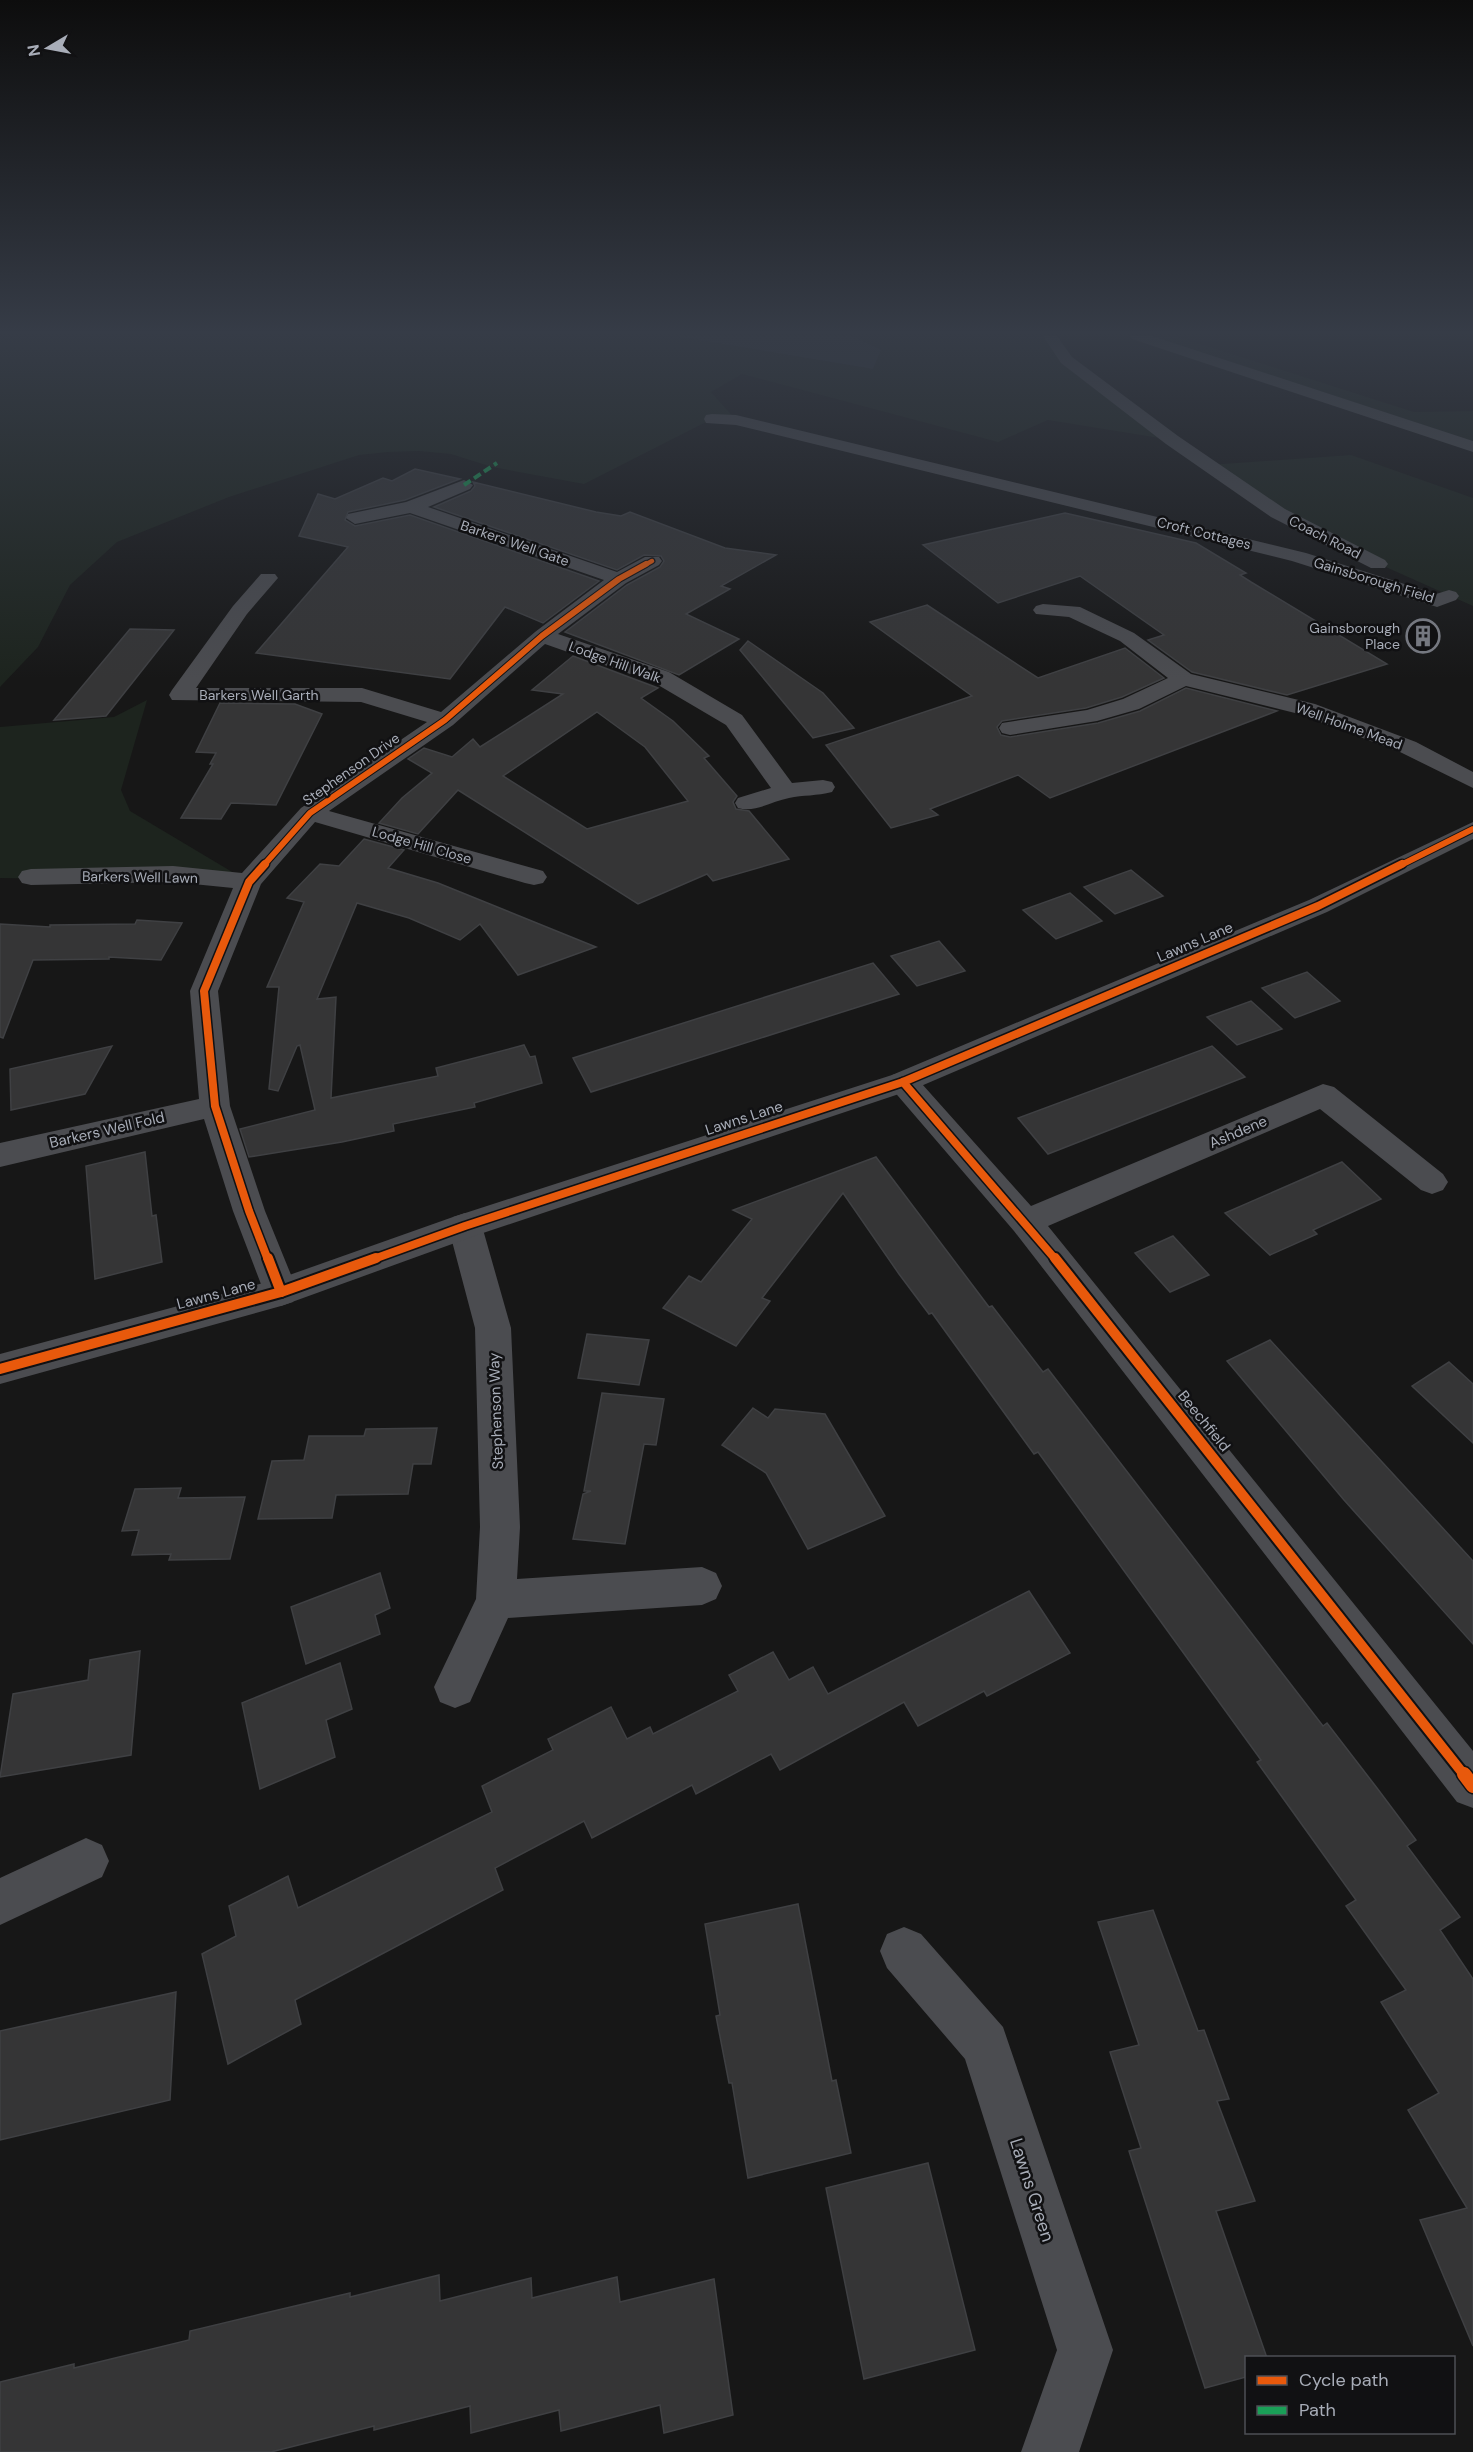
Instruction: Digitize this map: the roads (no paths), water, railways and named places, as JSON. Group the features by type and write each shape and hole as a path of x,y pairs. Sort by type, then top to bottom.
{"street":[{"name":"Croft Cottages","path":"854,450 1040,493 1299,557"},
{"name":"Coach Road","path":"1187,450 1278,513 1370,560 1457,599"},
{"path":"355,518 411,507 464,485"},
{"name":"Barkers Well Gate","path":"411,507 619,579"},
{"name":"Gainsborough Field","path":"1299,557 1437,601 1457,599"},
{"name":"Stephenson Drive","path":"281,1292 249,1210 215,1106 204,991 249,882 310,813 445,720 542,636 619,579 652,561"},
{"name":"Barkers Well Garth","path":"268,578 240,610 180,695 362,695 445,720"},
{"name":"Well Holme Mead","path":"1043,610 1073,611 1127,637 1183,679 1307,709 1408,747 1473,781"},
{"name":"Lodge Hill Walk","path":"542,636 661,677 734,720 786,791"},
{"path":"1010,728 1089,716 1131,704 1183,679"},
{"path":"747,803 786,791 823,787"},
{"name":"Lodge Hill Close","path":"310,813 534,877"},
{"name":"Lawns Lane","path":"0,1369 281,1292 465,1226 903,1082 1318,906 1473,830"},
{"name":"Barkers Well Lawn","path":"31,877 173,874 249,882"},
{"name":"Beechfield","path":"903,1082 1026,1222 1473,1785"},
{"name":"Ashdene","path":"1026,1222 1323,1095 1432,1182"},
{"name":"Barkers Well Fold","path":"0,1155 215,1106"},
{"name":"Stephenson Way","path":"455,1688 496,1600 500,1527 493,1328 465,1226"},
{"path":"496,1600 702,1586"},
{"path":"0,1902 86,1861"},
{"name":"Lawns Green","path":"904,1951 984,2045 1085,2350 1050,2452"}],"place":[{"name":"Gainsborough Place","path":"1423,636"}]}
